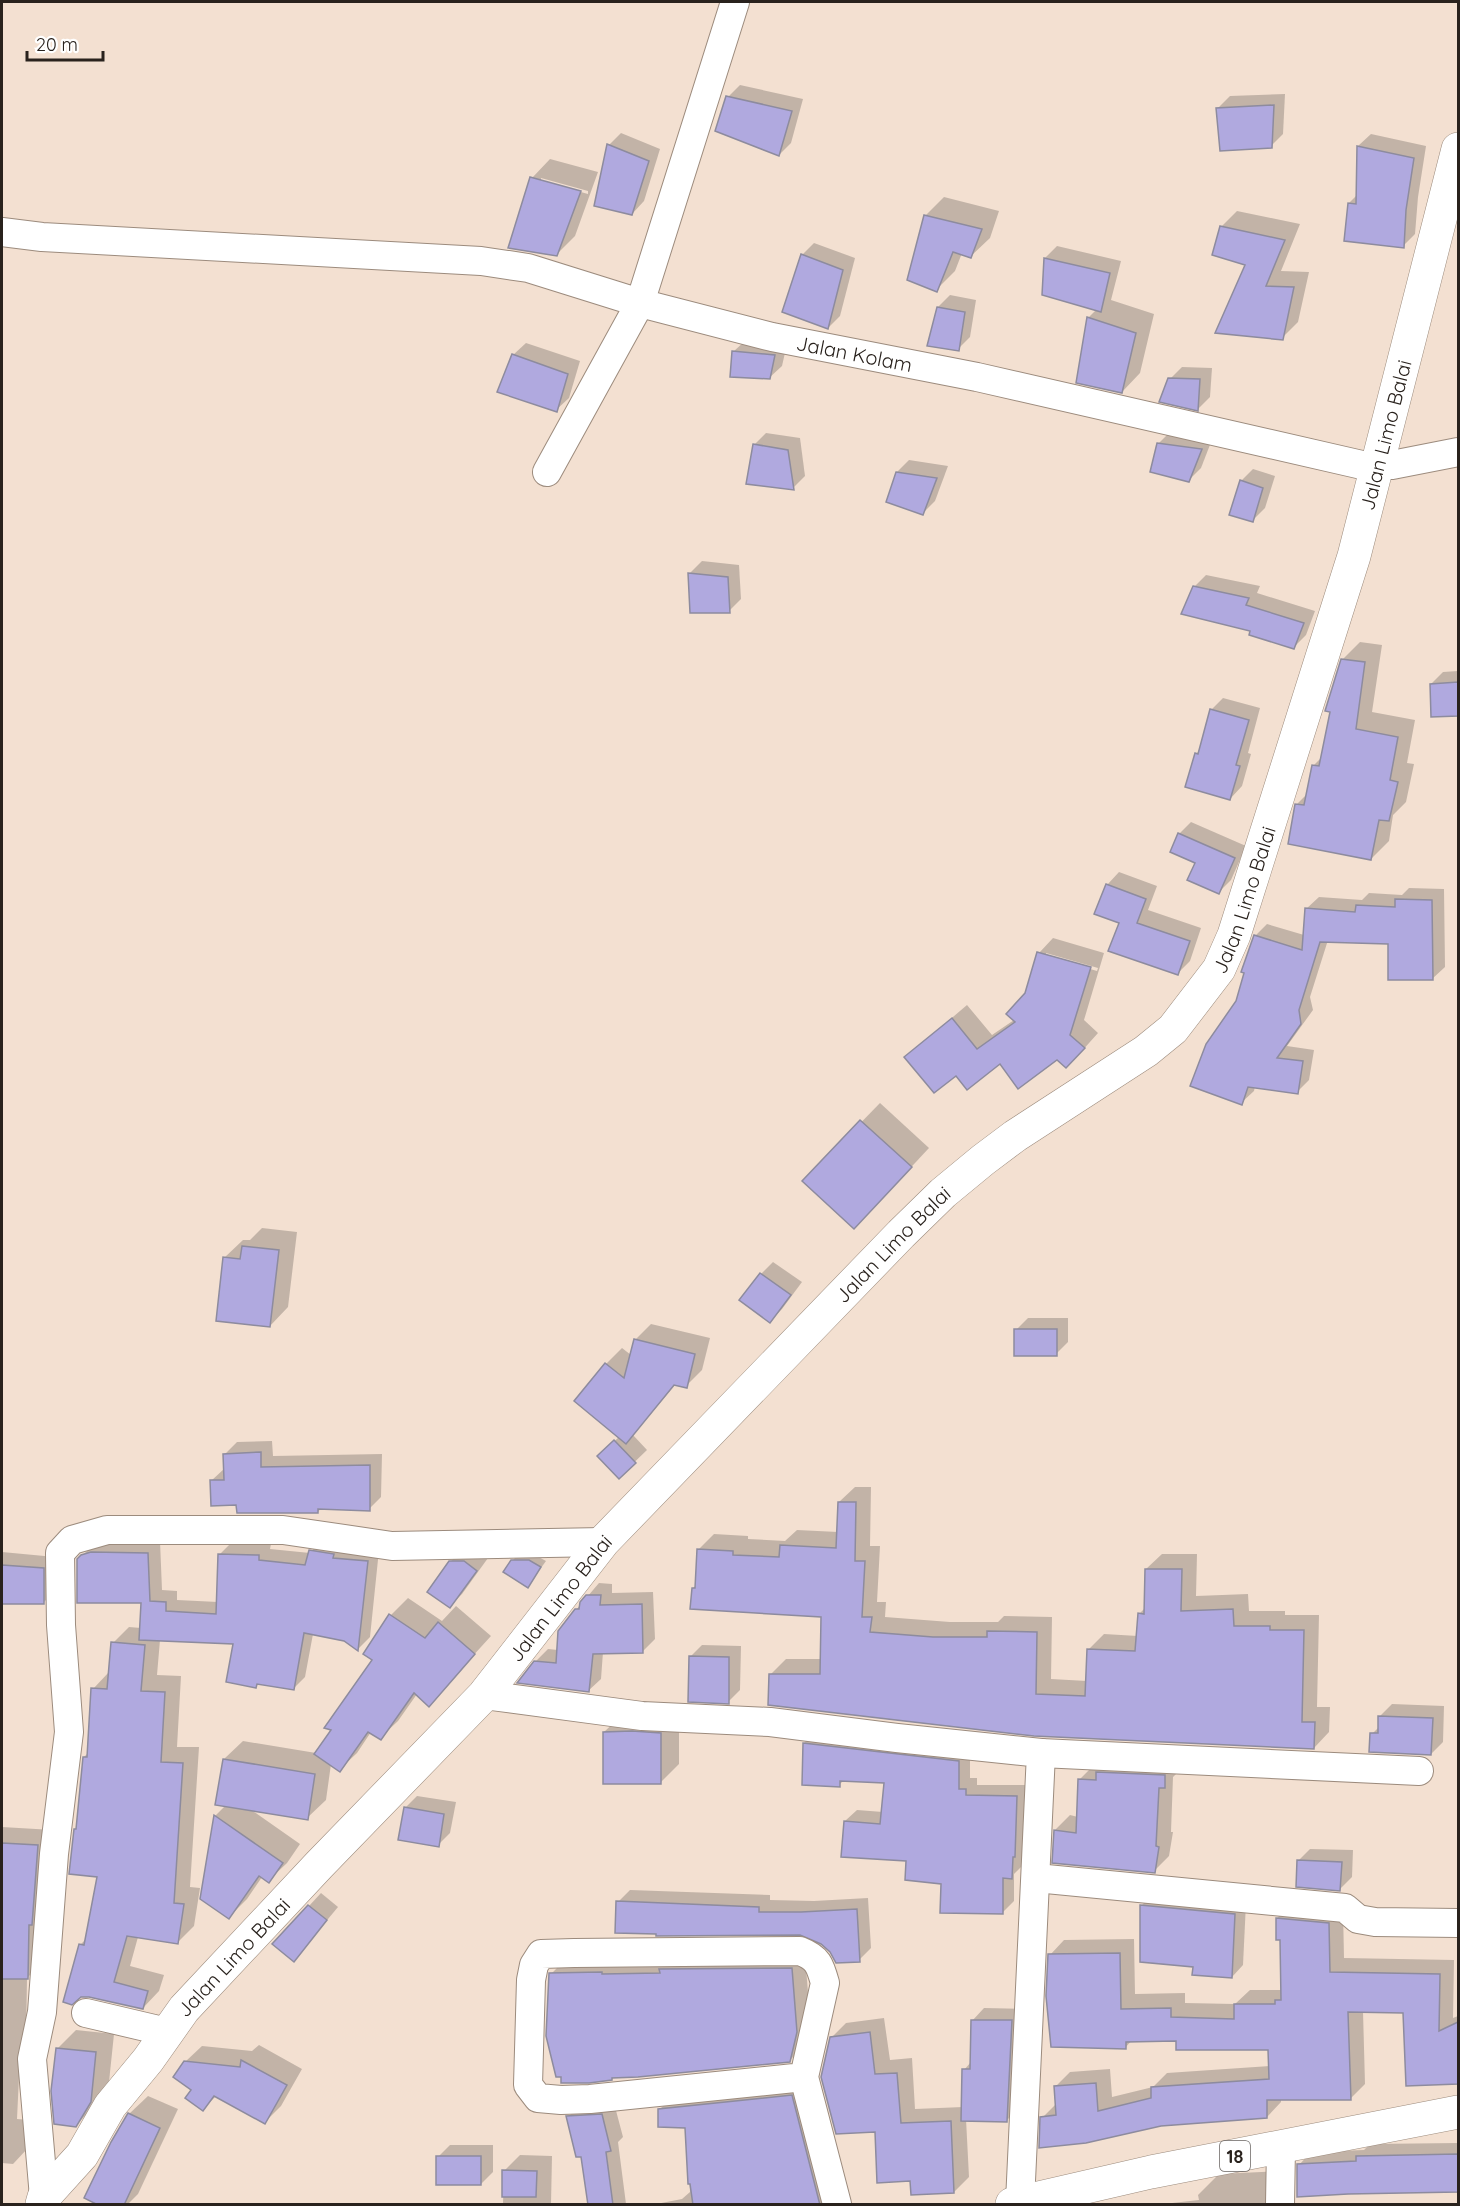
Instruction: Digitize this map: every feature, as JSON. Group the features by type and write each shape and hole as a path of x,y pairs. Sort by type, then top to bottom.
{"main road":[{"name":"Jalan Limo Balai","path":"43,2201 82,2155 110,2106 148,2060 184,2009 319,1865 484,1695 603,1542 943,1193 1015,1136 1146,1051 1173,1029 1219,969 1234,936 1354,556 1458,149"},
{"name":"18","path":"1016,2203 1151,2172 1458,2112"}],"street":[{"path":"547,472 640,303 735,2"},
{"name":"Jalan Kolam","path":"2,232 42,237 481,261 528,268 640,303 772,337 976,377 1343,461 1378,466 1458,452"},
{"path":"43,2201 32,2059 42,2012 54,1854 69,1732 61,1625 60,1553 72,1540 107,1530 283,1530 393,1546 603,1542"},
{"path":"484,1695 642,1716 770,1722 1041,1753 1419,1771"},
{"path":"1016,2203 1036,1878 1041,1753"},
{"path":"1036,1878 1345,1908 1358,1918 1375,1922 1458,1923"},
{"path":"804,2077 590,2099 538,2098 528,2085 531,1980 534,1965 541,1954 800,1951 813,1956 821,1968 825,1983 804,2077 837,2205"},
{"path":"86,2013 167,2032"},
{"path":"1280,2205 1281,2147"}],"building":[{"path":"726,96 792,111 779,156 715,131"},
{"path":"1274,105 1272,148 1220,151 1216,108"},
{"path":"607,144 649,161 632,215 594,206"},
{"path":"1357,146 1414,158 1406,210 1404,248 1344,241 1348,203 1356,204"},
{"path":"530,177 581,191 557,256 508,248"},
{"path":"924,215 982,229 971,258 953,252 937,292 907,280"},
{"path":"1220,226 1285,240 1266,286 1294,287 1283,340 1215,333 1245,265 1212,255"},
{"path":"801,254 843,270 828,329 782,312"},
{"path":"1044,258 1110,273 1101,312 1042,295"},
{"path":"937,307 965,312 959,351 927,346"},
{"path":"1087,317 1136,333 1122,393 1076,383"},
{"path":"732,351 775,355 770,379 730,377"},
{"path":"512,354 568,374 557,412 497,392"},
{"path":"1168,378 1200,379 1198,411 1159,402"},
{"path":"1157,443 1202,449 1189,482 1150,472"},
{"path":"753,444 788,450 794,490 746,484"},
{"path":"896,472 937,478 923,515 886,502"},
{"path":"1240,480 1263,488 1253,522 1229,515"},
{"path":"688,573 728,577 730,613 690,613"},
{"path":"1193,586 1249,598 1246,605 1304,623 1294,649 1249,635 1250,631 1181,614"},
{"path":"1341,659 1365,662 1356,729 1398,737 1390,780 1398,782 1389,821 1379,820 1371,860 1288,844 1295,804 1304,805 1312,765 1319,766 1330,712 1325,711"},
{"path":"1458,682 1458,716 1431,717 1430,684"},
{"path":"1210,709 1249,720 1236,765 1240,766 1230,800 1185,787 1195,753 1198,754"},
{"path":"1178,833 1235,858 1219,894 1187,880 1195,863 1170,852"},
{"path":"1106,884 1146,899 1137,923 1190,941 1178,975 1108,951 1119,923 1094,914"},
{"path":"1395,899 1432,900 1433,980 1388,980 1388,944 1320,942 1299,1010 1301,1024 1277,1058 1303,1061 1298,1094 1248,1087 1242,1105 1190,1086 1206,1044 1236,1001 1244,973 1241,972 1254,935 1302,950 1305,908 1355,912 1356,905 1395,907"},
{"path":"1037,952 1091,967 1070,1035 1085,1048 1066,1068 1057,1060 1018,1089 1000,1064 967,1090 956,1076 934,1093 904,1057 952,1018 977,1049 1015,1022 1006,1014 1025,993"},
{"path":"860,1120 912,1167 854,1229 802,1181"},
{"path":"242,1246 279,1250 270,1327 216,1321 223,1257 240,1259"},
{"path":"760,1273 791,1295 770,1323 739,1300"},
{"path":"1014,1329 1057,1329 1057,1356 1014,1356"},
{"path":"634,1339 695,1354 687,1388 674,1385 626,1444 574,1401 605,1363 624,1378"},
{"path":"614,1440 636,1463 619,1479 597,1456"},
{"path":"261,1452 261,1467 370,1465 370,1511 318,1509 318,1513 237,1513 236,1505 211,1506 210,1480 224,1480 223,1454"},
{"path":"838,1502 856,1502 855,1561 865,1561 862,1617 872,1617 870,1632 933,1637 987,1637 987,1631 1037,1632 1036,1694 1085,1696 1087,1649 1135,1651 1138,1613 1144,1614 1145,1569 1182,1569 1181,1611 1233,1609 1234,1626 1270,1626 1270,1630 1304,1630 1302,1722 1315,1722 1314,1749 1034,1736 768,1705 769,1674 820,1674 821,1617 690,1609 692,1588 695,1588 697,1549 733,1551 733,1555 779,1557 780,1545 836,1548"},
{"path":"309,1550 334,1554 333,1558 368,1561 358,1651 344,1641 304,1633 294,1690 257,1684 256,1688 226,1682 233,1644 139,1640 141,1603 77,1603 77,1559 91,1552 148,1553 150,1601 166,1602 166,1611 216,1614 218,1554 259,1555 259,1560 305,1565"},
{"path":"511,1560 529,1560 541,1567 528,1588 503,1572"},
{"path":"449,1561 464,1561 477,1571 450,1608 427,1592"},
{"path":"2,1565 44,1568 44,1604 2,1604"},
{"path":"586,1595 601,1595 600,1605 642,1604 643,1653 593,1654 589,1692 517,1683 534,1661 556,1663 558,1631 575,1609 579,1609 580,1602"},
{"path":"389,1614 425,1638 438,1622 475,1654 429,1707 414,1693 381,1740 368,1732 340,1772 314,1754 331,1730 324,1728 372,1660 363,1654"},
{"path":"111,1642 145,1645 141,1691 165,1692 161,1762 183,1763 174,1903 184,1904 178,1944 127,1936 114,1982 148,1991 143,2009 89,1997 81,1997 72,2005 63,2002 79,1944 84,1945 97,1877 69,1874 83,1757 87,1757 91,1688 107,1689"},
{"path":"689,1656 729,1657 729,1704 688,1702"},
{"path":"1378,1716 1433,1718 1431,1755 1369,1752 1370,1733 1378,1733"},
{"path":"603,1732 661,1733 661,1784 603,1784"},
{"path":"803,1743 959,1761 959,1789 966,1789 966,1795 1017,1796 1015,1857 1013,1857 1012,1879 1003,1878 1003,1914 940,1913 941,1884 905,1880 906,1861 841,1857 844,1821 880,1824 884,1783 840,1781 840,1787 802,1785"},
{"path":"223,1759 315,1774 308,1820 215,1805"},
{"path":"1096,1772 1165,1775 1165,1788 1159,1788 1156,1846 1159,1847 1155,1873 1052,1863 1054,1830 1076,1833 1078,1779 1096,1780"},
{"path":"404,1807 444,1814 439,1847 398,1840"},
{"path":"214,1815 283,1863 269,1883 259,1876 229,1919 200,1899"},
{"path":"2,1843 38,1845 32,1925 29,1925 28,1979 2,1979"},
{"path":"1297,1860 1342,1862 1340,1891 1296,1887"},
{"path":"616,1901 759,1907 759,1912 857,1909 860,1962 836,1963 830,1952 821,1944 800,1935 656,1936 656,1934 615,1933"},
{"path":"308,1905 327,1920 294,1962 272,1944"},
{"path":"1140,1905 1235,1914 1232,1978 1192,1975 1193,1967 1140,1962"},
{"path":"1276,1918 1329,1923 1330,1972 1440,1974 1439,2031 1458,2022 1458,2084 1406,2086 1403,2013 1348,2012 1351,2100 1267,2100 1267,2118 1161,2126 1086,2143 1039,2148 1040,2117 1056,2115 1054,2086 1096,2083 1098,2111 1151,2098 1151,2087 1269,2079 1268,2050 1176,2050 1176,2041 1126,2042 1126,2049 1051,2047 1046,1996 1048,1954 1120,1953 1121,2009 1171,2008 1171,2017 1234,2019 1234,2004 1275,2004 1275,2000 1281,2000 1280,1940 1276,1940"},
{"path":"792,1968 797,2032 790,2062 612,2078 612,2080 589,2083 561,2083 561,2077 556,2077 546,2036 549,1973 660,1973 659,1969"},
{"path":"971,2020 1012,2020 1007,2122 961,2121 962,2069 970,2069"},
{"path":"870,2032 875,2074 897,2073 901,2123 951,2121 954,2193 911,2195 910,2181 877,2183 875,2132 836,2134 821,2077 830,2037"},
{"path":"56,2048 96,2052 91,2102 76,2127 54,2124 51,2091"},
{"path":"241,2060 287,2085 265,2124 214,2096 203,2111 185,2098 191,2090 173,2077 184,2061 240,2067"},
{"path":"792,2095 820,2205 693,2205 690,2184 688,2184 685,2128 658,2127 658,2109"},
{"path":"128,2113 160,2128 124,2205 98,2205 84,2198"},
{"path":"602,2114 611,2151 606,2152 613,2205 588,2205 581,2157 576,2157 566,2116"},
{"path":"1458,2154 1458,2192 1297,2197 1297,2164 1356,2161 1356,2156"},
{"path":"436,2156 481,2156 481,2185 436,2185"},
{"path":"502,2170 537,2171 536,2197 502,2197"}]}
